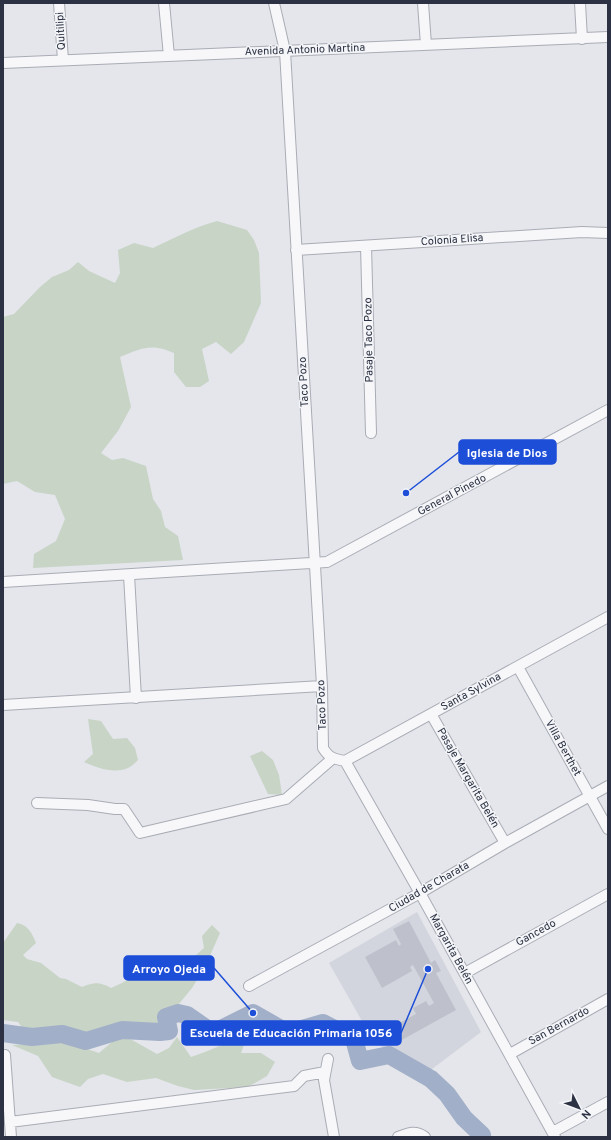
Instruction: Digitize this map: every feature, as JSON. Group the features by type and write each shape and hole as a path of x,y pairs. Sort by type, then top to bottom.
{"street":[{"name":"Quitilipi","path":"59,3 63,60"},
{"path":"164,3 169,56"},
{"name":"Taco Pozo","path":"274,3 285,51 322,686 323,748 327,755 332,759"},
{"path":"423,3 426,45"},
{"path":"580,3 582,39"},
{"name":"Avenida Antonio Martina","path":"3,63 608,37"},
{"name":"Colonia Elisa","path":"296,250 582,232 608,233"},
{"name":"Pasaje Taco Pozo","path":"366,246 371,433"},
{"name":"General Pinedo","path":"3,582 327,562 608,410"},
{"path":"128,575 136,698"},
{"name":"Santa Sylvina","path":"345,761 608,617"},
{"name":"Villa Berthet","path":"518,667 608,829"},
{"path":"3,705 322,686"},
{"name":"Pasaje Margarita Belén","path":"431,714 505,843"},
{"path":"37,803 88,806 115,810 124,809 140,833 286,799 332,759 345,761"},
{"name":"Margarita Belén","path":"345,761 465,973 554,1135"},
{"name":"Ciudad de Charata","path":"249,986 420,893 505,843 608,786"},
{"name":"Gancedo","path":"465,973 608,894"},
{"name":"San Bernardo","path":"510,1054 608,999"},
{"path":"4,1056 11,1137"},
{"path":"328,1059 324,1080 334,1137"},
{"path":"10,1122 294,1086 304,1076 325,1072"},
{"path":"554,1135 608,1102"},
{"path":"398,1137 410,1132 418,1132 425,1137"}],"shaded area":[{"path":"417,912 481,1032 428,1072 374,1042 329,963"}],"green space":[{"path":"217,221 247,230 254,240 259,253 261,303 244,342 231,354 216,342 202,349 209,381 200,387 186,387 174,372 174,353 166,350 153,347 134,351 120,357 131,407 118,431 101,453 112,460 123,458 146,466 153,499 161,511 165,527 178,536 183,560 33,568 34,554 56,541 65,519 55,495 35,492 17,481 3,484 3,317 14,314 40,287 52,277 69,270 78,262 89,271 115,283 120,273 118,250 134,243 153,248 209,223"},
{"path":"88,719 101,721 113,739 127,738 135,748 138,760 123,770 100,768 84,762 93,754"},
{"path":"262,751 273,760 279,775 282,795 268,794 250,756"},
{"path":"17,923 29,930 36,943 23,955 27,959 41,963 60,978 66,979 82,987 97,983 111,988 129,978 141,962 163,963 167,958 180,961 196,955 204,948 202,936 212,925 220,933 204,969 192,988 174,1010 163,1016 158,1028 127,1022 88,1036 73,1032 60,1031 19,1032 21,1026 18,1022 3,1020 3,943"},
{"path":"249,1031 241,1053 261,1053 275,1062 267,1076 248,1087 194,1090 156,1078 127,1082 103,1074 88,1079 80,1087 52,1077 38,1056 12,1045 69,1043 99,1053 119,1036 132,1040 157,1054 169,1048 177,1037 191,1057 221,1046"}],"building":[{"path":"409,921 431,963 435,960 441,971 436,973 456,1010 400,1041 392,1027 416,1014 413,1008 426,1001 429,1006 434,1003 413,965 410,967 412,971 382,988 365,957 396,940 399,946 401,944 393,929"}],"waterway":[{"path":"3,1033 32,1037 62,1034 86,1041 122,1030 169,1031 166,1017 178,1013 187,1015 213,1033 253,1013 288,1033 323,1023 354,1039 360,1061 389,1055 431,1079 447,1094 464,1118 482,1135 481,1137"}],"place":[{"name":"Iglesia de Dios","path":"406,493"},
{"name":"Escuela de Educación Primaria 1056","path":"428,969"},
{"name":"Arroyo Ojeda","path":"253,1013"}]}
